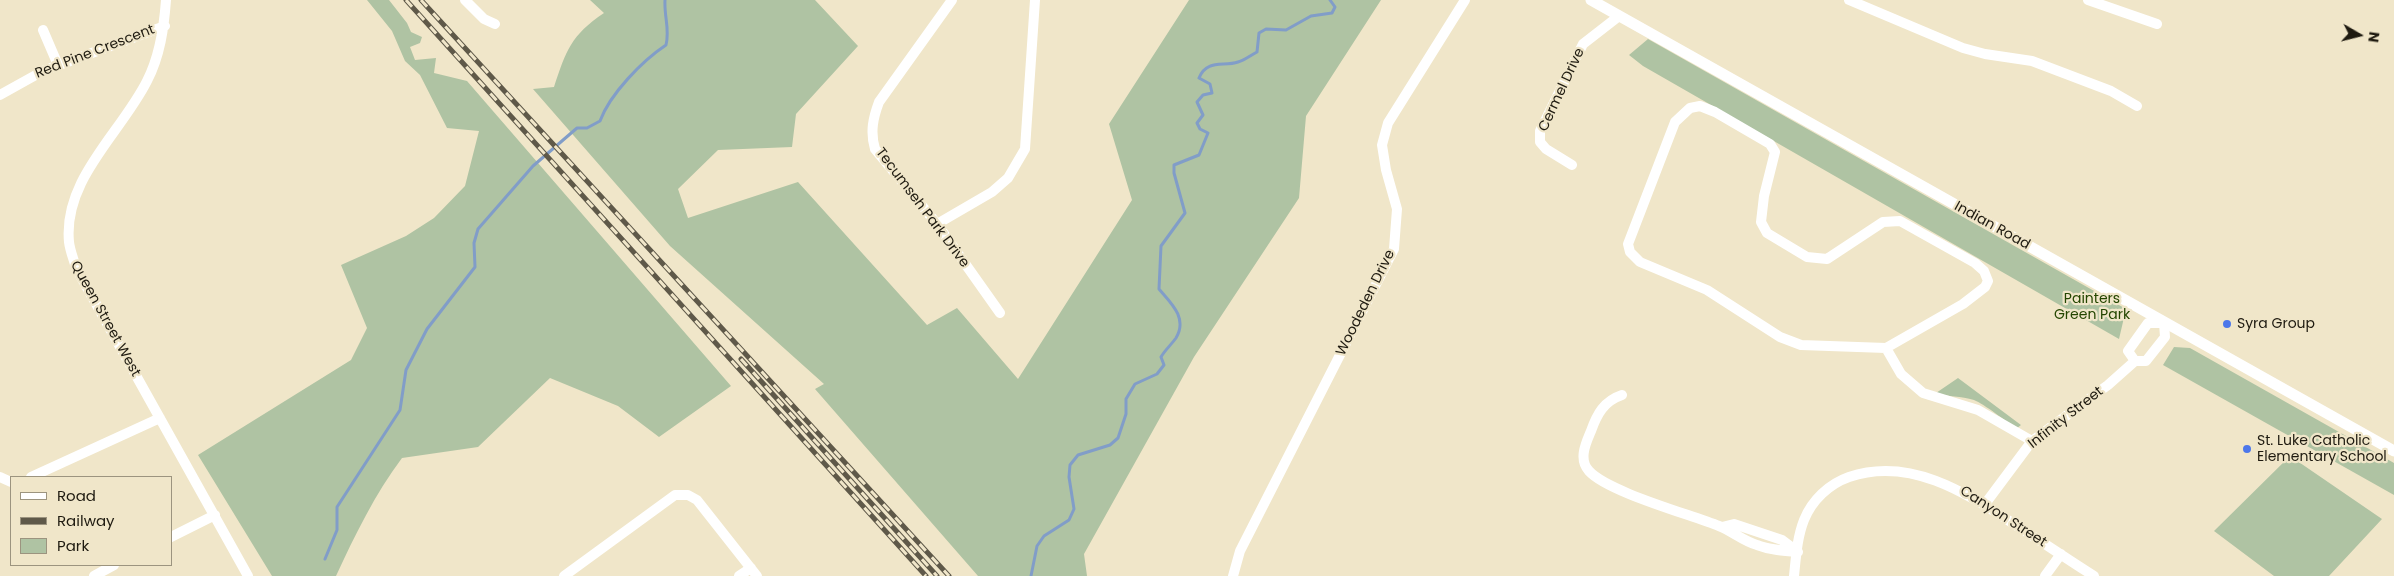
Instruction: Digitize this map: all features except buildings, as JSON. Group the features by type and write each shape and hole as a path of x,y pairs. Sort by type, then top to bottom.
{"street":[{"name":"Queen Street West","path":"166,0 162,43 152,71 136,101 82,182 71,209 67,229 69,252 76,268 248,576"},
{"path":"465,0 484,19 495,24"},
{"name":"Tecumseh Park Drive","path":"952,0 879,102 871,120 871,138 875,149 937,224 1000,313"},
{"path":"937,224 992,192 1008,178 1025,150 1034,0"},
{"name":"Woodeden Drive","path":"1233,576 1240,551 1394,249 1397,209 1386,170 1382,145 1388,123 1465,0"},
{"name":"Indian Road","path":"1591,0 2394,451"},
{"path":"1848,0 1963,48 1985,54 2032,61 2111,91 2137,106"},
{"path":"2088,0 2157,24"},
{"name":"Cermel Drive","path":"1572,165 1546,149 1540,142 1540,131 1583,44 1619,16"},
{"name":"Red Pine Crescent","path":"0,96 31,76 165,26"},
{"path":"42,30 58,65"},
{"path":"1700,106 1715,112 1770,144 1775,152 1764,196 1760,222 1767,233 1807,257 1827,259 1883,222 1900,221 1975,263 1984,271 1988,281 1985,287 1963,304 1886,348 1802,345 1787,340 1707,290 1640,262 1630,252 1628,244 1675,122 1682,114 1690,108 1700,106"},
{"path":"2135,361 2128,351 2148,323 2164,323"},
{"name":"Infinity Street","path":"1985,504 2032,441 2108,385 2135,361 2146,361 2164,337 2164,323"},
{"path":"1886,348 1901,374 1922,393 1978,410 2032,441"},
{"path":"1622,394 1604,404 1596,416 1584,448 1583,459 1588,470 1606,482 1722,526 1732,535 1777,551 1798,552"},
{"path":"33,476 160,418"},
{"name":"Canyon Street","path":"1794,576 1806,515 1816,499 1837,482 1854,475 1872,471 1918,474 1953,486 1985,504 2094,576"},
{"path":"564,576 675,495 688,495 697,500 754,572 739,576"},
{"path":"172,537 215,516"},
{"path":"2045,576 2061,554"},
{"path":"94,576 112,566"}],"green space":[{"path":"367,0 389,0 407,23 411,32 422,37 420,43 410,47 415,60 436,58 434,73 467,81 731,386 659,437 618,406 550,378 478,447 402,458 374,500 336,576 272,576 198,455 351,360 367,328 341,265 406,236 434,218 465,186 479,131 447,128 420,75 405,61 392,31"},
{"path":"590,0 815,0 858,46 796,114 792,147 718,150 678,189 688,218 798,182 927,325 957,308 1018,379 1132,200 1109,124 1189,0 1381,0 1306,116 1299,198 1194,357 1084,554 1087,576 978,576 815,389 824,384 670,246 533,89 554,87 562,63 571,45 584,29 604,13"},
{"name":"Painters Green Park","path":"1648,39 2126,309 2119,339 1643,66 1629,55"},
{"path":"2174,347 2190,348 2394,463 2394,495 2163,365"},
{"path":"1958,378 2021,425 2016,429 1974,400 1936,393"},
{"path":"2290,456 2382,519 2329,576 2274,576 2214,531"}],"waterway":[{"path":"325,559 337,530 337,507 400,410 406,370 427,329 475,267 474,243 478,229 533,166 577,128 587,128 600,121 619,89 637,69 666,45 665,0"},
{"path":"1031,576 1037,546 1044,536 1069,520 1074,509 1069,477 1070,465 1078,455 1110,445 1118,438 1126,414 1126,399 1135,384 1157,374 1164,365 1161,357 1176,338 1179,331 1179,317 1159,289 1161,246 1185,213 1174,173 1174,165 1199,155 1208,133 1200,129 1197,123 1203,115 1197,102 1203,95 1212,93 1210,84 1199,78 1202,72 1211,66 1238,62 1257,52 1259,33 1266,29 1286,30 1311,16 1332,13 1335,7 1330,0"}],"railway":[{"path":"406,0 926,576"},
{"path":"421,0 949,576"},
{"path":"741,359 937,576"}],"place":[{"name":"Syra Group","path":"2227,324"},
{"name":"St. Luke Catholic Elementary School","path":"2247,449"}]}
